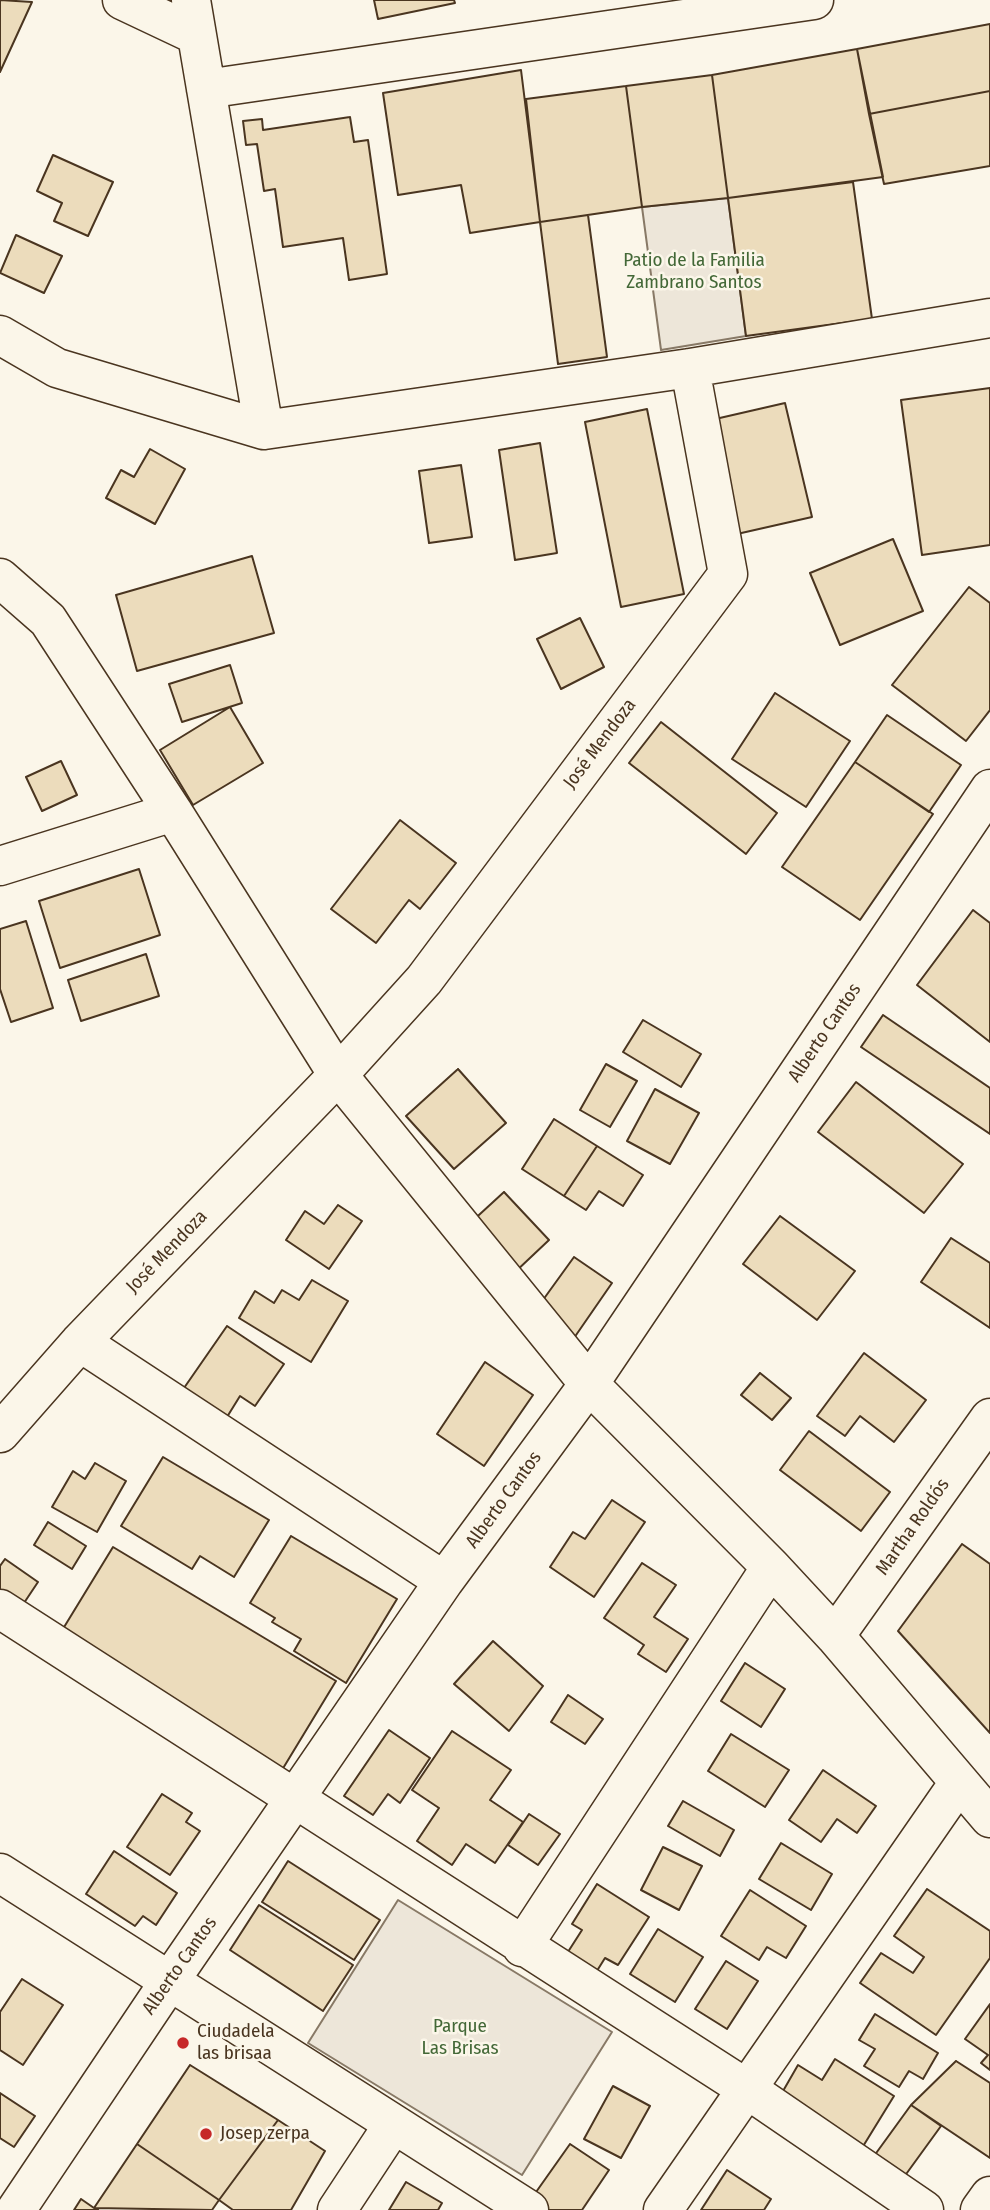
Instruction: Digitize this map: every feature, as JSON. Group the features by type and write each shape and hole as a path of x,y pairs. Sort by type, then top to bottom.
{"street":[{"path":"122,0 194,17 264,430"},
{"path":"206,89 814,0"},
{"path":"0,335 57,368 264,430 690,368 990,318"},
{"name":"José Mendoza","path":"0,1433 80,1342 338,1075 424,979 728,574 690,368"},
{"path":"0,578 48,620 173,812 338,1075 589,1384 772,1567 835,1636 958,1784 990,1818"},
{"name":"Alberto Cantos","path":"16,2210 444,1581 589,1384 990,789"},
{"path":"0,866 173,812"},
{"path":"80,1342 444,1581"},
{"name":"Martha Roldós","path":"835,1636 990,1418"},
{"path":"522,1947 772,1567"},
{"path":"0,1609 522,1947 747,2089 924,2210"},
{"path":"663,2210 958,1784"},
{"path":"0,1873 529,2210"},
{"path":"337,2210 393,2124"},
{"path":"980,2210 990,2196"}],"green space":[{"name":"Patio de la Familia Zambrano Santos","path":"728,198 746,336 661,350 642,207"},
{"name":"Parque Las Brisas","path":"398,1900 612,2032 522,2175 308,2043"}],"building":[{"path":"0,0 32,2 0,72"},
{"path":"374,0 454,0 455,3 378,19"},
{"path":"990,24 990,91 869,114 857,49"},
{"path":"857,49 883,177 728,198 712,75"},
{"path":"521,70 540,222 470,233 461,185 398,195 383,93"},
{"path":"712,75 728,198 642,207 626,86"},
{"path":"626,86 642,207 540,222 526,99"},
{"path":"990,91 990,166 884,184 869,114"},
{"path":"350,117 354,142 368,140 387,274 349,280 343,238 283,247 275,189 264,191 257,144 246,145 243,121 262,119 263,130"},
{"path":"53,155 113,182 88,236 54,221 62,203 37,191"},
{"path":"853,182 872,319 746,336 728,198"},
{"path":"588,215 607,357 558,364 540,222"},
{"path":"16,235 62,256 44,293 0,273"},
{"path":"990,388 990,545 922,555 901,400"},
{"path":"785,403 812,517 737,534 711,420"},
{"path":"647,409 684,594 621,607 585,422"},
{"path":"540,443 557,553 515,560 499,450"},
{"path":"150,449 185,469 155,524 106,498 121,470 134,477"},
{"path":"461,465 472,537 429,543 419,471"},
{"path":"893,539 923,611 840,645 810,573"},
{"path":"252,556 274,633 137,671 116,595"},
{"path":"969,587 990,603 990,710 966,741 892,685"},
{"path":"580,618 604,667 561,689 537,639"},
{"path":"230,665 242,703 182,722 169,684"},
{"path":"775,693 850,741 806,807 732,759"},
{"path":"230,707 263,763 193,805 160,750"},
{"path":"887,715 961,765 929,812 855,762"},
{"path":"661,722 777,813 746,854 629,763"},
{"path":"61,761 77,795 42,811 26,777"},
{"path":"855,762 933,814 860,920 782,867"},
{"path":"400,820 456,863 420,909 409,900 376,943 331,909"},
{"path":"139,869 160,935 60,968 39,901"},
{"path":"973,910 990,923 990,1042 917,985"},
{"path":"26,921 53,1008 11,1022 0,989 0,929"},
{"path":"146,954 159,996 81,1021 68,980"},
{"path":"883,1015 990,1088 990,1134 861,1047"},
{"path":"643,1020 701,1054 681,1087 623,1052"},
{"path":"606,1064 637,1081 610,1127 580,1110"},
{"path":"458,1069 506,1123 454,1169 406,1116"},
{"path":"856,1082 963,1164 924,1213 818,1132"},
{"path":"655,1089 699,1113 670,1164 627,1141"},
{"path":"554,1119 597,1146 564,1196 522,1169"},
{"path":"597,1146 643,1175 623,1206 599,1191 586,1210 564,1196"},
{"path":"504,1192 549,1240 513,1274 468,1225"},
{"path":"338,1205 362,1221 329,1269 286,1240 305,1211 324,1224"},
{"path":"780,1216 855,1271 817,1320 743,1264"},
{"path":"951,1238 990,1263 990,1328 921,1282"},
{"path":"574,1257 612,1283 574,1338 535,1311"},
{"path":"312,1280 348,1301 311,1362 239,1318 255,1291 274,1303 282,1290 299,1300"},
{"path":"227,1326 284,1364 255,1406 240,1396 227,1417 184,1388"},
{"path":"864,1353 926,1400 894,1442 860,1416 845,1436 817,1416"},
{"path":"485,1362 533,1395 484,1466 437,1434"},
{"path":"760,1373 791,1398 772,1420 741,1395"},
{"path":"809,1431 890,1492 861,1531 780,1470"},
{"path":"163,1457 269,1520 234,1577 200,1556 192,1569 121,1526"},
{"path":"95,1463 126,1481 97,1532 52,1507 73,1471 85,1479"},
{"path":"612,1500 645,1522 594,1597 550,1567 573,1532 585,1539"},
{"path":"48,1522 86,1546 72,1569 34,1545"},
{"path":"291,1536 397,1599 346,1683 294,1651 301,1639 272,1622 275,1618 250,1603"},
{"path":"962,1544 990,1564 990,1733 898,1631"},
{"path":"113,1547 336,1681 282,1770 58,1637"},
{"path":"5,1559 38,1582 16,1615 0,1604 0,1566"},
{"path":"642,1563 676,1585 654,1617 688,1639 666,1672 638,1654 644,1645 604,1618"},
{"path":"493,1641 543,1686 509,1731 454,1684"},
{"path":"745,1663 785,1689 761,1727 721,1701"},
{"path":"568,1695 603,1719 585,1744 551,1722"},
{"path":"389,1730 430,1758 400,1803 388,1794 373,1815 344,1796"},
{"path":"452,1731 511,1770 490,1800 523,1822 495,1863 466,1844 452,1865 417,1841 439,1808 412,1790"},
{"path":"731,1734 789,1770 765,1807 708,1771"},
{"path":"823,1770 876,1806 857,1833 837,1819 821,1842 789,1820"},
{"path":"162,1794 192,1813 186,1822 200,1831 170,1875 127,1847"},
{"path":"683,1801 734,1830 720,1856 668,1826"},
{"path":"529,1814 560,1834 538,1865 508,1845"},
{"path":"781,1843 832,1874 811,1910 759,1879"},
{"path":"663,1847 702,1866 679,1910 641,1890"},
{"path":"114,1851 177,1893 156,1925 143,1916 135,1926 86,1894"},
{"path":"288,1861 380,1920 354,1960 262,1902"},
{"path":"597,1884 649,1917 618,1965 605,1958 595,1974 566,1955 582,1930 572,1924"},
{"path":"927,1889 990,1931 990,1958 936,2035 860,1983 881,1953 913,1973 924,1957 894,1936"},
{"path":"750,1890 806,1926 786,1958 767,1947 759,1960 721,1936"},
{"path":"259,1905 353,1965 323,2011 230,1950"},
{"path":"658,1929 703,1957 675,2002 630,1974"},
{"path":"726,1961 758,1981 727,2029 695,2009"},
{"path":"22,1979 63,2005 23,2065 0,2050 0,2012"},
{"path":"990,2004 990,2070 981,2063 988,2055 965,2039"},
{"path":"875,2014 938,2053 923,2079 909,2071 899,2087 864,2066 875,2049 859,2040"},
{"path":"835,2059 894,2096 862,2148 779,2098 798,2065 822,2080"},
{"path":"956,2061 990,2083 990,2158 911,2105"},
{"path":"190,2065 278,2120 219,2200 137,2144"},
{"path":"613,2086 650,2106 621,2158 584,2139"},
{"path":"0,2093 35,2116 14,2147 0,2138"},
{"path":"911,2105 941,2126 904,2177 874,2156"},
{"path":"278,2120 325,2151 291,2210 233,2210 219,2200"},
{"path":"137,2144 219,2200 212,2210 94,2208"},
{"path":"570,2144 609,2170 582,2210 541,2210 529,2202"},
{"path":"727,2170 771,2199 764,2210 701,2210"},
{"path":"406,2182 442,2203 438,2210 389,2210"},
{"path":"81,2199 94,2208 98,2210 74,2210"}],"place":[{"name":"Ciudadela las brisaa","path":"183,2043"},
{"name":"Josep zerpa","path":"206,2134"}]}
